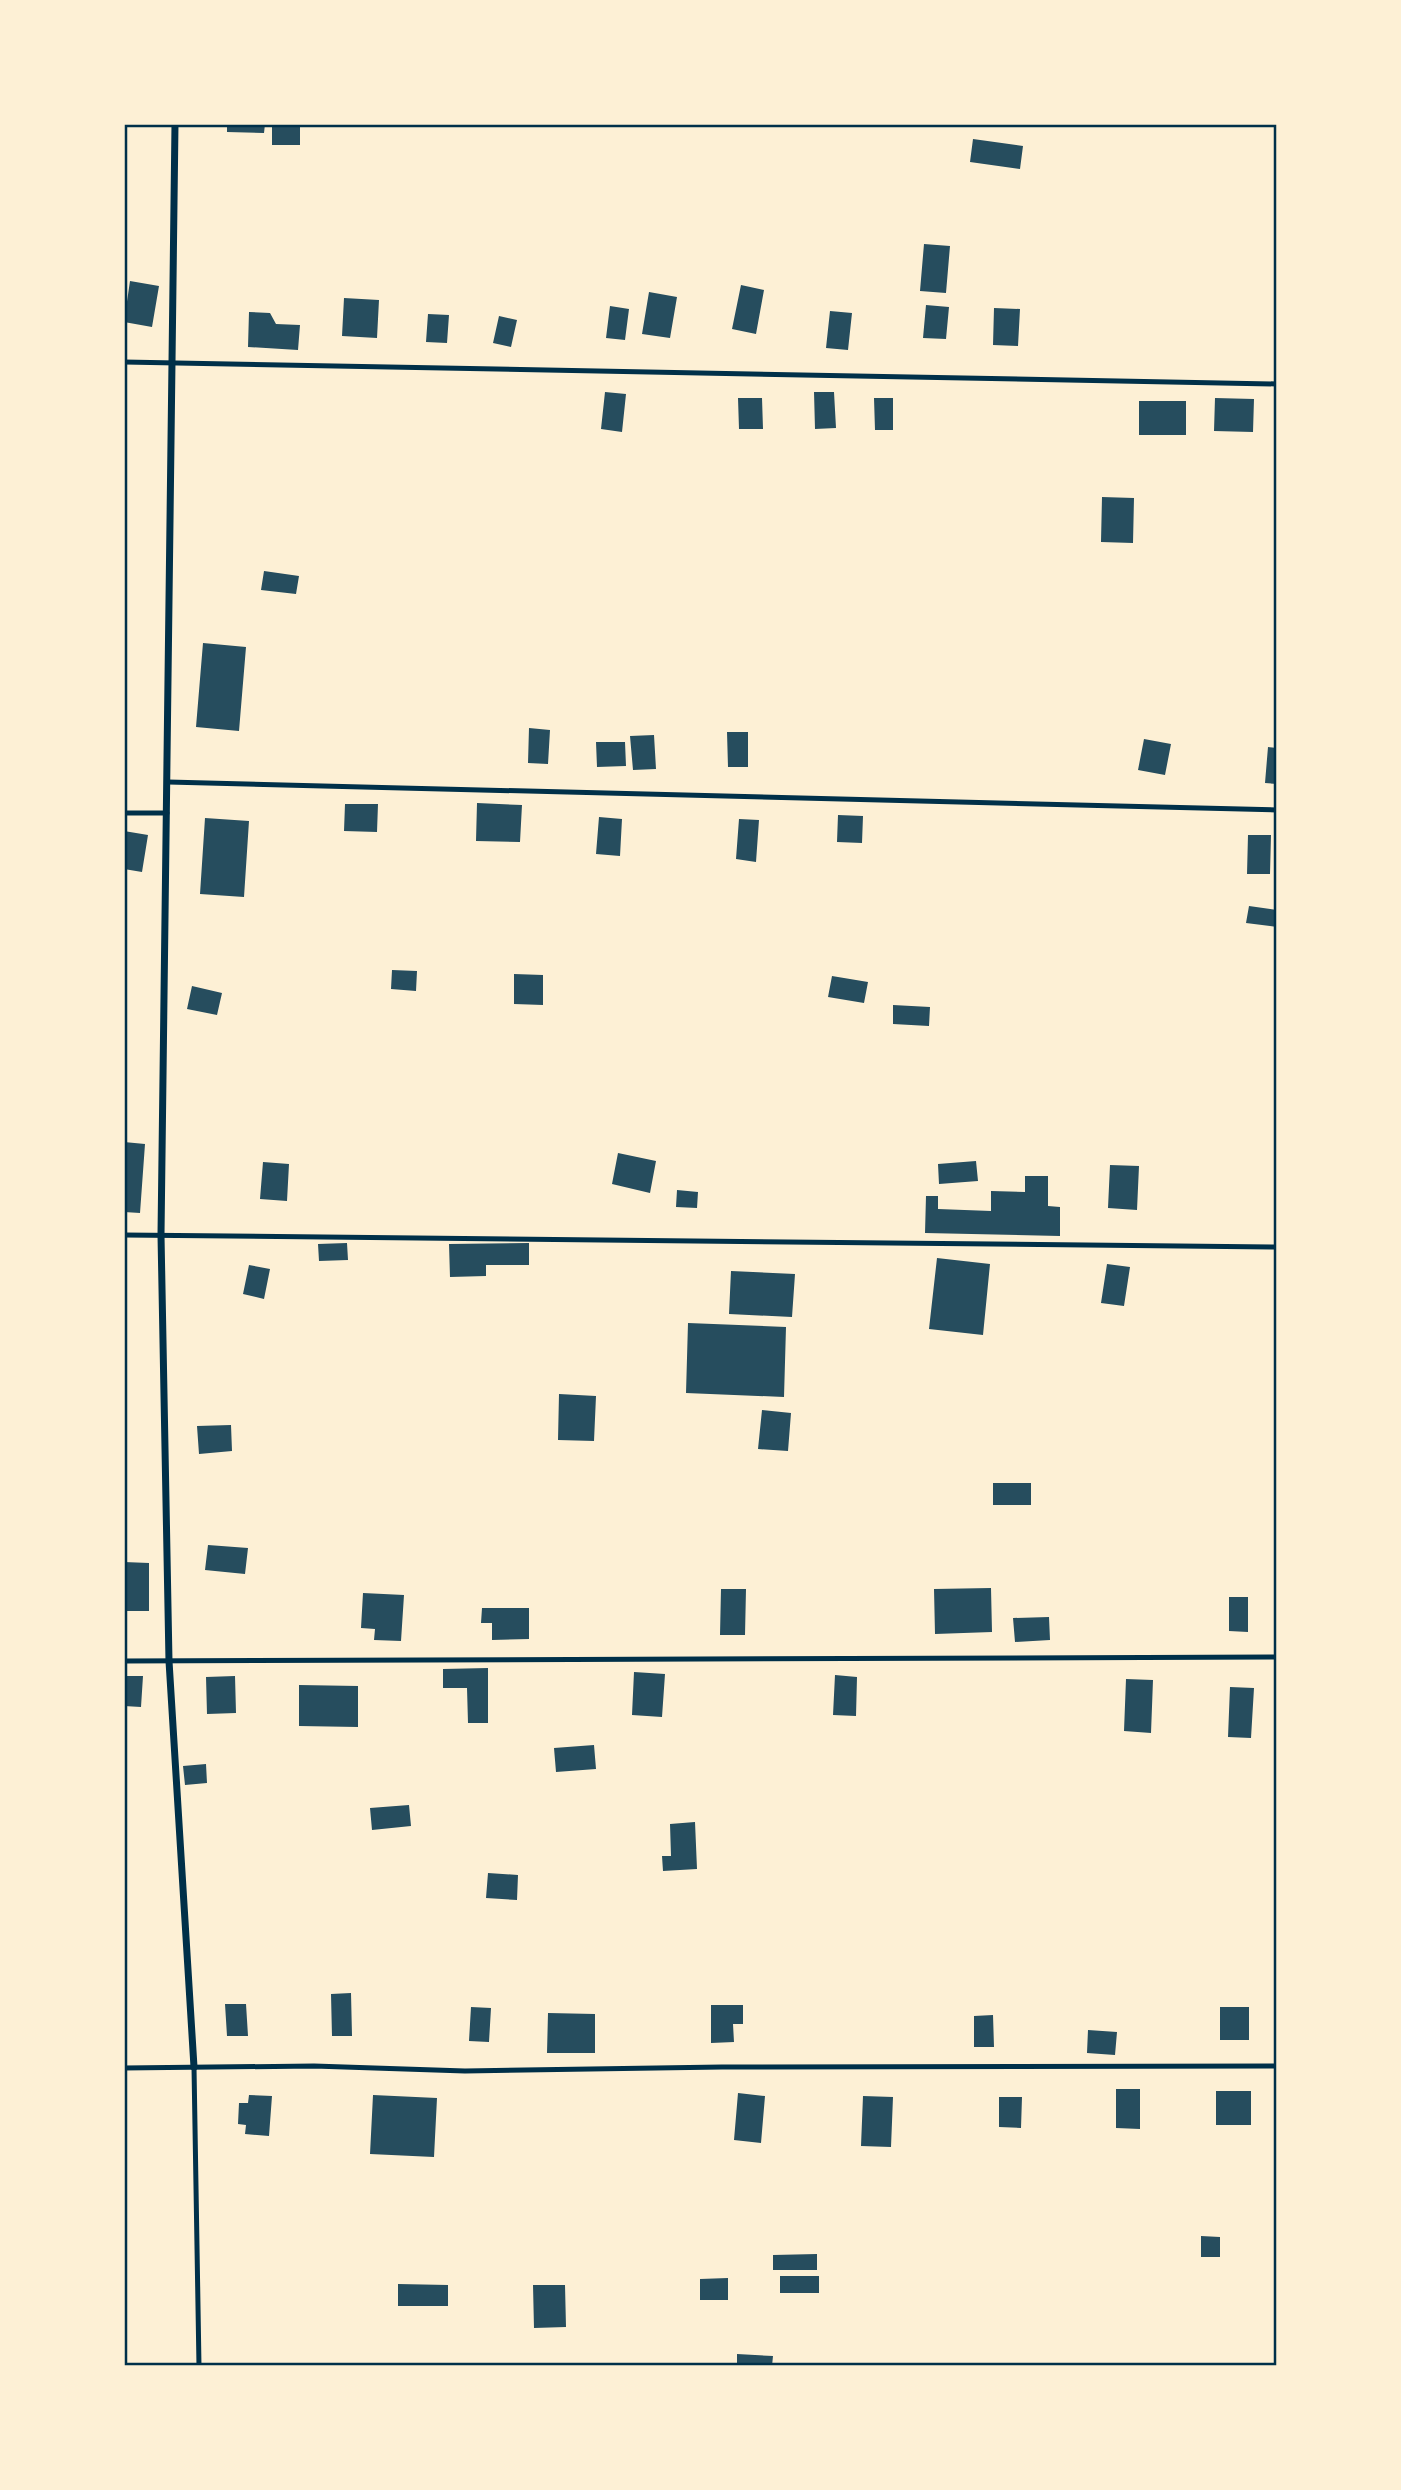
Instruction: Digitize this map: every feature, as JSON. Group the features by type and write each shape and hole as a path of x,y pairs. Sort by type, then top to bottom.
{"street":[{"path":"175,124 161,1235 169,1661 194,2067"}],"lane":[{"path":"124,362 1277,384"},
{"path":"168,782 1277,810"},
{"path":"124,813 167,813"},
{"path":"124,1235 1277,1247"},
{"path":"124,1661 1277,1657"},
{"path":"124,2068 314,2066 466,2071 722,2067 1277,2066"},
{"path":"194,2067 199,2366"}],"building":[{"path":"227,124 265,124 264,133 227,132"},
{"path":"272,126 300,126 300,145 272,145"},
{"path":"973,139 1023,146 1020,169 970,162"},
{"path":"924,244 950,246 946,293 920,291"},
{"path":"130,281 159,286 152,327 124,322"},
{"path":"741,285 764,290 756,334 732,329"},
{"path":"649,292 677,297 670,338 642,334"},
{"path":"344,298 379,300 377,338 342,336"},
{"path":"926,305 949,307 946,339 923,338"},
{"path":"610,306 629,309 625,340 606,338"},
{"path":"994,308 1020,309 1018,346 993,345"},
{"path":"830,311 852,313 848,350 826,348"},
{"path":"249,312 270,313 276,324 300,325 298,350 248,347"},
{"path":"428,314 449,315 447,343 426,342"},
{"path":"499,316 517,320 511,347 493,343"},
{"path":"605,392 626,394 622,432 601,429"},
{"path":"814,392 834,392 836,428 815,429"},
{"path":"738,398 762,398 763,429 739,429"},
{"path":"874,398 893,398 893,430 875,430"},
{"path":"1215,398 1254,399 1253,432 1214,431"},
{"path":"1139,401 1186,401 1186,435 1139,435"},
{"path":"1102,497 1134,498 1133,543 1101,542"},
{"path":"264,571 299,576 296,594 261,590"},
{"path":"203,643 246,647 239,731 196,727"},
{"path":"529,728 550,730 548,764 528,763"},
{"path":"727,732 748,732 748,767 728,767"},
{"path":"654,735 656,769 633,770 630,736"},
{"path":"1144,739 1171,744 1165,775 1138,770"},
{"path":"596,742 625,742 626,766 597,767"},
{"path":"1268,747 1277,748 1277,784 1265,783"},
{"path":"477,803 522,805 520,842 476,841"},
{"path":"345,804 378,804 377,832 344,831"},
{"path":"838,815 863,816 862,843 837,842"},
{"path":"599,817 622,819 620,856 596,854"},
{"path":"205,818 249,821 244,897 200,894"},
{"path":"739,819 759,820 756,862 736,859"},
{"path":"124,831 148,835 142,872 124,869"},
{"path":"1248,835 1271,835 1270,874 1247,874"},
{"path":"1249,906 1277,910 1277,927 1246,923"},
{"path":"392,970 417,971 416,991 391,989"},
{"path":"514,974 543,975 543,1005 514,1004"},
{"path":"832,976 868,982 864,1003 828,997"},
{"path":"192,986 222,993 217,1015 187,1009"},
{"path":"893,1005 930,1007 929,1026 893,1024"},
{"path":"124,1142 145,1144 140,1213 124,1212"},
{"path":"618,1153 656,1161 650,1193 612,1184"},
{"path":"976,1161 978,1181 939,1184 938,1164"},
{"path":"263,1162 289,1164 287,1201 260,1199"},
{"path":"1110,1165 1139,1166 1137,1210 1108,1208"},
{"path":"1025,1176 1048,1176 1048,1206 1060,1207 1060,1236 925,1233 926,1196 938,1196 938,1209 991,1211 991,1191 1025,1192"},
{"path":"677,1190 698,1192 697,1208 676,1207"},
{"path":"347,1243 348,1260 319,1261 318,1244"},
{"path":"529,1243 529,1265 486,1265 486,1276 450,1277 449,1244"},
{"path":"937,1258 990,1264 983,1335 929,1329"},
{"path":"1107,1264 1130,1267 1124,1306 1101,1303"},
{"path":"249,1265 270,1269 264,1299 243,1294"},
{"path":"731,1271 795,1274 792,1317 729,1314"},
{"path":"688,1323 786,1327 784,1397 686,1393"},
{"path":"559,1394 596,1396 594,1441 558,1440"},
{"path":"762,1410 791,1413 788,1451 758,1449"},
{"path":"231,1425 232,1451 199,1454 197,1426"},
{"path":"993,1483 1031,1483 1031,1505 993,1505"},
{"path":"208,1545 248,1548 245,1574 205,1570"},
{"path":"124,1562 149,1563 149,1611 124,1611"},
{"path":"991,1588 992,1632 935,1634 934,1589"},
{"path":"721,1589 746,1589 745,1635 720,1635"},
{"path":"363,1593 404,1595 401,1641 374,1640 375,1629 361,1628"},
{"path":"1229,1597 1248,1597 1248,1632 1229,1631"},
{"path":"482,1608 529,1608 529,1639 492,1640 492,1623 481,1623"},
{"path":"1049,1617 1050,1640 1015,1642 1013,1618"},
{"path":"488,1668 488,1723 468,1723 467,1688 443,1688 443,1669"},
{"path":"634,1672 665,1674 662,1717 632,1715"},
{"path":"835,1675 857,1677 856,1716 833,1715"},
{"path":"124,1676 143,1676 141,1707 124,1706"},
{"path":"235,1676 236,1713 207,1714 206,1677"},
{"path":"1126,1679 1153,1680 1151,1733 1124,1731"},
{"path":"299,1685 358,1686 358,1727 299,1726"},
{"path":"1230,1687 1254,1688 1251,1738 1228,1737"},
{"path":"594,1745 596,1769 556,1772 554,1748"},
{"path":"206,1764 207,1783 185,1785 183,1766"},
{"path":"409,1805 411,1826 372,1830 370,1808"},
{"path":"695,1822 697,1869 663,1871 662,1856 671,1856 670,1824"},
{"path":"488,1873 518,1875 517,1900 486,1898"},
{"path":"351,1993 352,2036 332,2036 331,1994"},
{"path":"225,2004 246,2004 248,2036 227,2036"},
{"path":"711,2005 743,2005 743,2024 733,2024 734,2042 711,2043"},
{"path":"471,2007 491,2008 489,2042 469,2041"},
{"path":"1220,2007 1249,2007 1249,2040 1220,2040"},
{"path":"548,2013 595,2014 595,2053 547,2053"},
{"path":"993,2015 994,2047 974,2047 974,2016"},
{"path":"1088,2030 1117,2032 1115,2055 1087,2053"},
{"path":"1116,2089 1140,2089 1140,2129 1116,2128"},
{"path":"1216,2091 1251,2091 1251,2125 1216,2125"},
{"path":"738,2093 765,2096 761,2143 734,2140"},
{"path":"249,2095 272,2096 269,2136 245,2134 246,2125 238,2124 239,2103 248,2103"},
{"path":"373,2095 437,2098 434,2157 370,2154"},
{"path":"863,2096 893,2097 891,2147 861,2146"},
{"path":"999,2097 1022,2097 1021,2128 999,2127"},
{"path":"1201,2236 1220,2237 1220,2257 1201,2257"},
{"path":"817,2254 817,2270 773,2270 773,2255"},
{"path":"780,2276 819,2276 819,2293 780,2293"},
{"path":"728,2278 728,2300 700,2300 700,2279"},
{"path":"398,2284 448,2285 448,2306 398,2306"},
{"path":"533,2285 565,2285 566,2327 534,2328"},
{"path":"737,2354 773,2356 772,2366 737,2366"}]}
